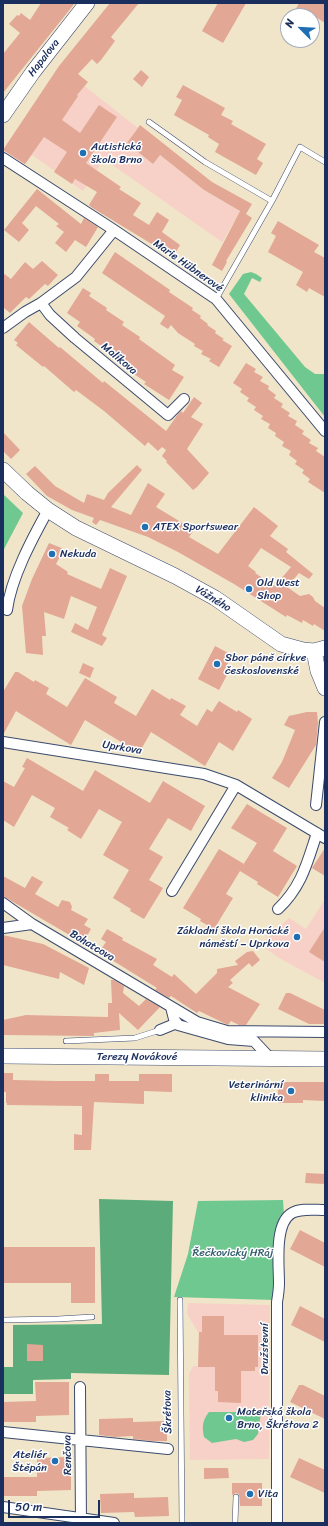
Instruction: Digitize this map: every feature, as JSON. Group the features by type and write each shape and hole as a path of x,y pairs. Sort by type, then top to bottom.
{"street":[{"name":"Hapalova","path":"3,115 33,72 87,3"},
{"name":"Marie Hübnerové","path":"3,158 114,230 216,299 325,431"},
{"path":"3,328 25,312 41,303 76,277 114,230"},
{"name":"Malíkova","path":"41,303 50,315 75,338 168,415 184,399"},
{"name":"Vážného","path":"3,470 27,493 48,510 76,528 175,576 215,598 258,629 282,644 298,649 319,649 318,671 325,688"},
{"path":"7,610 8,596 15,578 48,510"},
{"path":"316,805 325,722"},
{"name":"Uprkova","path":"3,742 204,774 236,785 321,835"},
{"path":"172,891 236,785"},
{"path":"278,909 288,899 303,876 321,835"},
{"name":"Bohatcova","path":"3,903 32,924 171,1007"},
{"path":"3,928 32,924"},
{"path":"171,1007 174,1019 178,1025 228,1039 254,1041 270,1058"},
{"path":"171,1007 197,1022 227,1031 325,1032"},
{"path":"160,1030 176,1023"},
{"name":"Terezy Novákové","path":"3,1056 325,1058"},
{"name":"Družstevní","path":"277,1523 277,1302 279,1286 280,1236 286,1218 290,1214 301,1210 325,1210"},
{"name":"Renčova","path":"80,1386 81,1521"},
{"name":"Škrétova","path":"3,1432 168,1449"},
{"path":"3,1507 81,1521 114,1523"}],"lane":[{"path":"149,122 205,162 272,201"},
{"path":"216,299 272,201 300,147 325,162"},
{"path":"66,1041 135,1038 160,1030"},
{"name":"Škrétova","path":"180,1300 182,1523"},
{"path":"3,1320 92,1317"},
{"path":"235,1523 236,1497"}],"shaded area":[{"name":"Autistická škola Brno","path":"59,66 138,128 133,134 205,191 240,211 222,242 104,159 83,191 32,155 25,165 3,150"},
{"name":"Základní škola Horácké náměstí – Uprkova","path":"325,899 325,983 281,959 260,945 289,918 306,929"},
{"name":"Mateřská škola Brno, Škrétova 2","path":"188,1303 270,1305 269,1459 190,1460 189,1374 193,1366 198,1366 199,1334 187,1314"}],"green space":[{"path":"251,272 262,278 260,282 252,278 244,294 305,367 315,374 325,374 325,417 229,294 243,274"},
{"path":"3,494 23,513 3,551"},
{"path":"99,1199 173,1201 169,1375 71,1373 71,1379 33,1380 33,1394 3,1394 3,1367 13,1367 13,1325 102,1324"},
{"name":"Řečkovický HRáj","path":"283,1200 284,1215 275,1234 275,1300 174,1297 188,1254 198,1201"},
{"path":"209,1412 261,1412 258,1434 253,1440 244,1442 236,1439 212,1443 204,1437 203,1430 204,1421"}],"building":[{"path":"41,3 75,3 3,93 3,54 20,33 9,24 17,15 19,16 21,13 30,20"},
{"path":"110,3 139,3 111,37 115,41 101,60 97,64 92,59 78,74 88,82 77,95 78,96 62,120 80,133 99,105 117,117 86,163 121,187 119,189 141,203 133,215 149,225 157,212 169,220 162,232 180,245 173,257 91,207 89,205 97,192 75,179 72,184 54,172 67,152 44,137 25,164 3,150 59,66"},
{"path":"218,3 246,3 223,43 202,31"},
{"path":"299,3 325,3 325,23 320,20 320,8 296,8"},
{"path":"141,70 149,77 142,87 133,79"},
{"path":"183,85 225,108 221,115 233,121 231,124 266,144 257,159 263,163 256,175 215,152 219,144 208,137 209,135 174,115 182,100 176,97"},
{"path":"140,125 212,182 252,204 246,214 252,218 226,261 227,262 222,271 212,265 240,211 204,190 160,155 153,164 127,143"},
{"path":"37,189 81,224 84,218 98,227 86,247 75,240 66,252 55,243 64,232 56,226 59,224 36,206 22,223 29,230 19,242 4,230"},
{"path":"278,221 319,245 314,252 325,258 325,297 309,288 307,292 296,285 303,272 268,252 276,236 271,233"},
{"path":"115,252 170,290 169,292 193,308 192,310 201,316 200,318 208,324 207,325 216,331 215,333 224,339 222,340 232,346 219,367 209,361 211,359 201,354 203,351 194,346 195,344 178,333 171,325 168,329 160,324 165,316 102,273"},
{"path":"42,261 58,275 48,286 45,284 29,299 26,297 10,313 3,307 3,273 11,279 25,262 33,269"},
{"path":"83,288 91,293 89,296 124,322 122,325 140,337 139,339 175,365 172,370 184,377 169,400 144,384 146,382 128,370 129,368 111,355 112,353 94,341 95,339 77,326 80,322 67,313"},
{"path":"29,322 59,348 60,347 103,383 104,381 166,431 178,414 181,411 183,413 194,397 202,403 191,417 203,424 187,449 209,473 197,487 193,490 166,462 167,461 162,456 166,450 162,447 158,451 148,442 145,446 104,411 76,390 74,392 44,366 43,367 16,345 18,343 14,340"},
{"path":"246,363 256,369 254,372 263,377 260,381 269,386 268,389 276,395 274,398 283,404 281,407 290,413 288,416 297,421 295,425 304,431 302,434 311,440 309,443 318,448 316,451 325,457 325,493 308,482 310,479 302,473 304,470 295,464 297,461 289,455 291,451 282,446 284,442 275,436 276,433 268,428 270,424 261,419 263,416 254,410 256,407 247,401 249,398 240,392 242,389 233,383"},
{"path":"3,432 20,450 11,459 3,451"},
{"path":"137,465 142,470 111,507 131,515 148,483 165,494 156,507 194,530 189,537 218,554 254,507 278,526 270,536 288,549 286,552 313,574 309,579 299,573 287,587 300,596 309,594 315,601 325,608 325,631 314,624 313,626 303,620 302,623 287,615 286,617 234,584 178,552 148,537 100,520 96,525 92,522 94,518 72,510 47,496 26,474 35,466 55,486 84,503 87,494 104,500 108,493","holes":["261,548 291,567 275,586 255,573 256,572 248,566"]},
{"path":"49,543 64,549 56,564 68,572 67,574 101,589 110,568 127,576 102,635 107,638 102,646 71,632 75,623 88,630 97,607 71,596 64,619 44,612 46,636 42,636 43,655 26,653 22,606 32,579"},
{"name":"Sbor páně církve československé","path":"215,646 232,655 223,673 227,675 219,690 198,679"},
{"path":"83,663 94,668 90,678 79,673"},
{"path":"15,672 18,672 34,682 35,680 49,688 46,694 67,707 85,678 117,697 114,703 136,716 152,689 170,700 171,698 186,706 180,715 197,726 207,709 212,712 219,701 252,719 233,751 219,742 205,766 151,732 139,753 85,720 71,745 16,711 3,735 3,692"},
{"path":"307,712 317,712 318,723 316,745 289,788 272,778 282,762 295,730 284,725 289,716"},
{"path":"27,758 83,791 95,770 150,803 163,781 205,806 191,831 168,818 149,849 163,857 149,880 163,888 144,919 130,911 131,909 113,898 129,870 103,855 122,822 99,809 81,839 67,830 69,828 50,817 55,808 32,795 14,827 3,820 3,781 14,787 25,768 22,767"},
{"path":"247,804 287,828 273,851 297,866 278,897 240,871 226,894 233,898 214,929 200,921 201,919 183,908 219,849 244,864 257,843 231,828"},
{"path":"325,848 325,876 312,868"},
{"path":"3,876 25,888 32,876 43,882 35,894 58,907 62,900 70,902 72,907 71,910 88,919 84,925 91,929 83,943 3,896"},
{"path":"325,927 325,962 309,952"},
{"path":"107,929 123,938 122,940 157,959 153,965 172,977 174,974 196,994 217,973 217,969 238,965 235,961 247,952 253,951 260,960 252,967 249,963 230,980 233,983 228,987 260,1004 246,1025 239,1025 231,1021 228,1025 199,1011 197,1013 171,996 169,998 155,990 157,988 99,952 106,942 101,939"},
{"path":"3,935 43,944 89,968 84,985 60,972 59,979 3,965"},
{"path":"111,980 114,980 124,986 123,993 139,1006 146,999 160,1007 138,1030 119,1013 120,1030 94,1033 94,1036 3,1035 3,1020 26,1015 108,1017 108,1003 112,1003"},
{"path":"286,993 290,993 325,1010 325,1024 309,1024 278,1009"},
{"path":"3,1073 13,1073 13,1080 57,1081 95,1081 95,1074 109,1074 109,1081 139,1081 139,1074 172,1074 172,1092 144,1091 144,1104 94,1102 91,1150 74,1150 74,1134 82,1135 82,1106 7,1105 6,1092 3,1092"},
{"path":"278,1082 325,1082 325,1101 303,1100 303,1103 278,1103"},
{"path":"306,1173 325,1174 325,1184 305,1183"},
{"path":"300,1230 325,1243 325,1267 290,1249"},
{"path":"3,1247 95,1247 95,1303 71,1303 71,1283 3,1283"},
{"path":"300,1306 325,1319 325,1342 291,1325"},
{"path":"202,1316 224,1316 224,1335 258,1335 258,1367 255,1367 255,1371 241,1371 241,1403 218,1402 218,1391 215,1391 215,1367 198,1367 199,1332 202,1332"},
{"path":"27,1344 43,1345 43,1361 27,1361"},
{"path":"35,1382 69,1382 69,1415 36,1416 36,1422 3,1422 3,1402 36,1401"},
{"path":"299,1385 303,1385 325,1396 325,1419 290,1402"},
{"path":"133,1418 133,1422 167,1421 167,1441 133,1439 133,1436 115,1437 99,1435 99,1419"},
{"path":"71,1457 71,1490 37,1491 37,1496 3,1496 3,1477 37,1477 37,1458"},
{"path":"299,1458 325,1470 325,1493 290,1477"},
{"path":"204,1468 228,1468 229,1478 204,1479"},
{"name":"Vita","path":"232,1483 262,1483 262,1506 240,1506 239,1494 236,1493 232,1495"},
{"path":"134,1493 134,1498 168,1497 169,1516 135,1517 134,1512 101,1513 100,1494"}],"place":[{"name":"Autistická škola Brno","path":"83,153"},
{"name":"ATEX Sportswear","path":"145,527"},
{"name":"Nekuda","path":"52,554"},
{"name":"Old West Shop","path":"249,589"},
{"name":"Sbor páně církve československé","path":"217,664"},
{"name":"Základní škola Horácké náměstí – Uprkova","path":"297,937"},
{"name":"Veterinární klinika","path":"291,1091"},
{"name":"Mateřská škola Brno, Škrétova 2","path":"229,1418"},
{"name":"Ateliér Štěpán","path":"55,1461"},
{"name":"Vita","path":"250,1494"}]}
